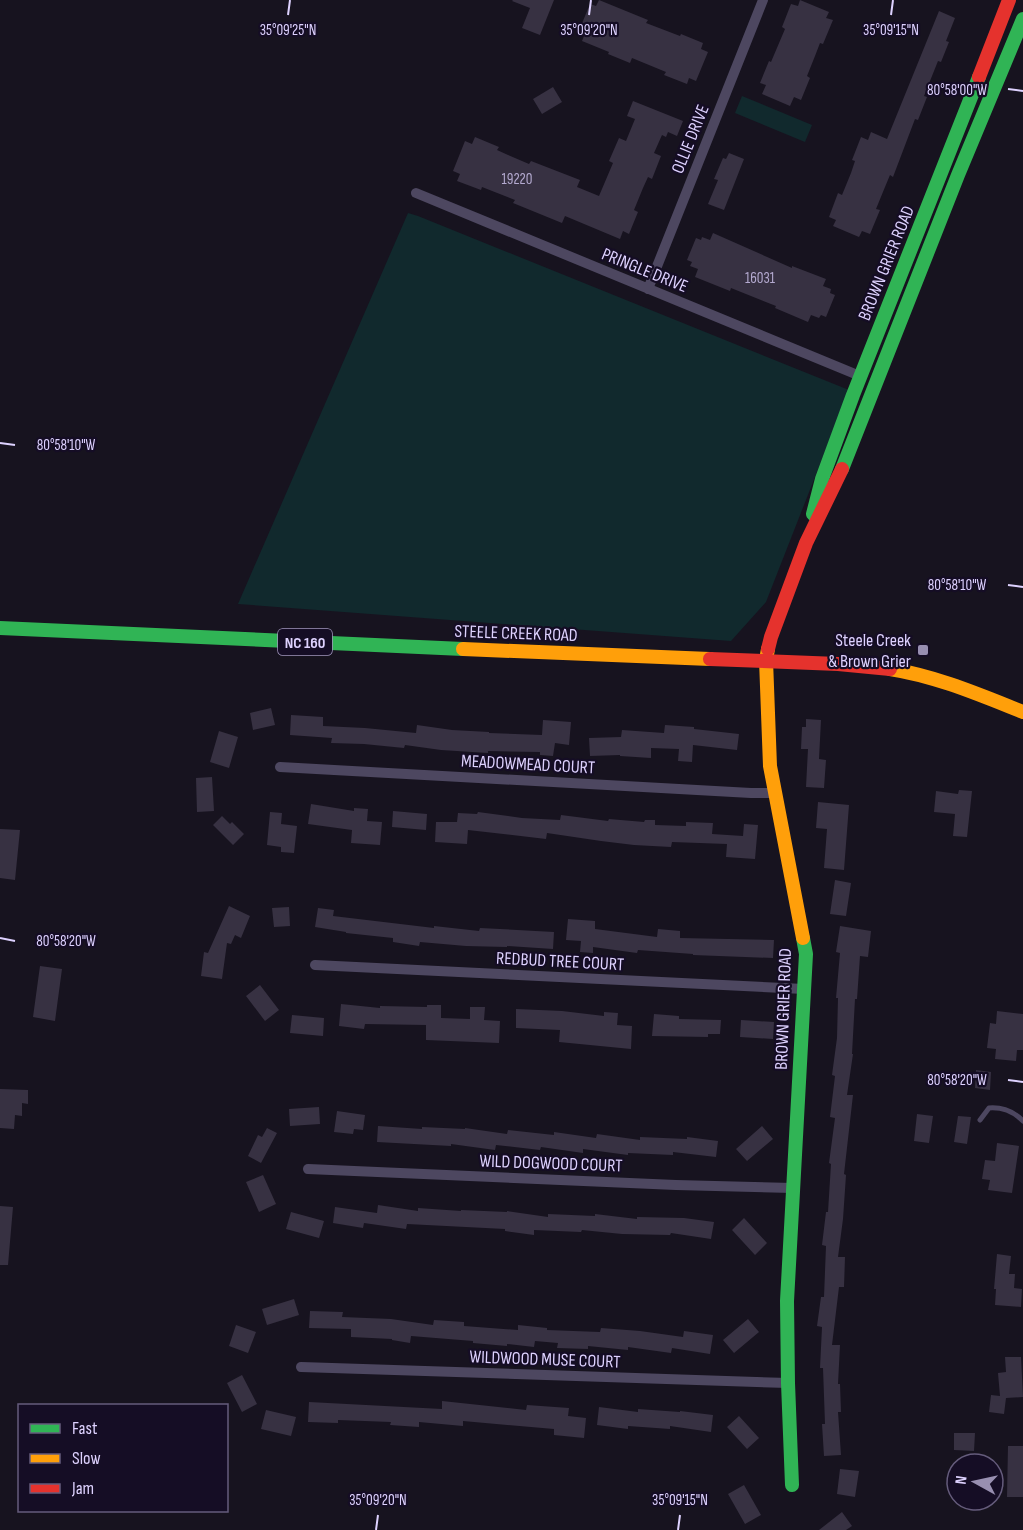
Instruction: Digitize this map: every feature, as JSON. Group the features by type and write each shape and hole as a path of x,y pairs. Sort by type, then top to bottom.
{"main road":[{"name":"BROWN GRIER ROAD","path":"806,543 822,478 860,376 1010,0"},
{"name":"BROWN GRIER ROAD","path":"792,1485 787,1301 806,954 774,793 768,746 766,660 771,637 806,543 840,474 958,175 1023,19"},
{"name":"STEELE CREEK ROAD","path":"0,628 838,664 921,675 1023,712"}],"street":[{"name":"OLLIE DRIVE","path":"648,289 763,0"},
{"name":"PRINGLE DRIVE","path":"416,194 860,376"},
{"name":"MEADOWMEAD COURT","path":"280,767 739,793 774,793"},
{"name":"REDBUD TREE COURT","path":"315,965 804,989"},
{"name":"WILD DOGWOOD COURT","path":"308,1169 793,1188"},
{"name":"WILDWOOD MUSE COURT","path":"301,1367 788,1383"}],"lane":[{"path":"980,1120 989,1108 996,1108 1008,1110 1023,1121"}],"green space":[{"path":"742,96 812,125 805,142 735,113"},
{"path":"408,213 849,390 766,602 731,641 238,604"}],"building":[{"path":"513,0 554,0 540,35 522,28 530,8"},
{"path":"599,0 648,20 646,23 703,43 701,49 708,52 696,81 689,78 687,84 664,75 666,72 632,58 630,63 582,41 584,36 578,33 590,4 596,6"},
{"path":"800,0 829,12 826,18 833,20 823,44 820,43 807,76 810,78 801,100 794,97 790,106 762,94 766,85 760,83 785,29 782,27 791,4 798,6"},
{"path":"939,11 955,18 946,41 949,42 941,62 938,61 924,96 927,97 918,120 915,119 893,177 890,175 885,187 876,209 880,210 870,234 862,231 859,237 833,226 836,220 829,217 838,193 842,195 851,173 855,161 852,160 861,137 868,140 871,132 887,139"},
{"path":"553,87 562,102 542,114 533,99"},
{"path":"633,101 683,121 677,136 668,132 666,137 662,135 654,153 661,156 652,179 648,177 643,188 634,210 638,212 629,234 623,231 620,239 565,216 562,223 513,203 515,200 482,187 481,190 457,181 460,174 453,171 465,141 472,144 475,137 529,164 531,161 580,180 577,187 599,196 613,163 609,161 619,138 626,141 635,119 627,116"},
{"path":"729,153 744,159 724,210 708,204 718,180 714,179 723,158 726,159"},
{"path":"713,233 792,268 792,266 826,279 823,286 831,289 830,293 835,295 826,317 821,315 819,318 811,315 808,322 731,288 730,291 695,277 698,269 690,266 692,262 687,260 696,238 701,240 702,237 710,240"},
{"path":"271,708 275,725 253,730 250,713"},
{"path":"291,715 323,717 323,726 416,733 417,725 489,733 542,735 543,720 571,722 569,745 555,743 553,756 540,755 540,752 488,751 488,753 405,745 404,748 331,743 332,738 290,735"},
{"path":"806,719 821,720 819,759 826,760 824,788 806,787 808,749 801,749 802,727 806,727"},
{"path":"665,725 739,734 737,750 693,745 692,762 678,761 679,749 651,748 651,758 620,755 590,756 589,738 621,737 622,730 664,733"},
{"path":"219,731 238,737 229,768 210,762"},
{"path":"212,777 214,811 197,812 196,778"},
{"path":"959,790 972,791 967,837 953,836 955,814 934,812 936,791 958,794"},
{"path":"818,802 849,805 844,870 824,868 827,829 816,828"},
{"path":"311,804 354,811 354,808 368,809 367,821 382,822 380,845 351,843 352,830 308,824"},
{"path":"393,811 427,814 426,830 392,827"},
{"path":"270,812 282,813 281,824 297,826 294,853 281,852 281,847 267,845"},
{"path":"478,812 560,820 561,815 608,821 609,819 644,822 655,820 655,825 686,826 686,822 713,823 712,834 743,836 744,824 758,825 755,859 726,857 727,844 672,842 671,847 634,845 547,833 546,839 468,830 467,844 435,842 436,822 457,822 458,813 477,814"},
{"path":"222,816 244,834 233,845 213,825"},
{"path":"0,829 20,830 15,880 0,878"},
{"path":"835,880 851,883 846,916 830,914"},
{"path":"229,906 250,916 241,938 235,935 231,944 227,943 222,979 201,976 204,952 208,953"},
{"path":"289,907 290,926 274,927 272,908"},
{"path":"318,908 334,910 333,916 434,928 434,926 479,931 480,928 554,932 553,949 420,942 419,946 393,942 393,938 315,927"},
{"path":"568,919 595,921 595,929 657,937 658,929 680,931 680,938 774,940 773,958 638,950 637,953 593,947 593,953 580,952 581,941 566,940"},
{"path":"840,926 871,931 868,957 860,956 857,999 855,999 853,1054 847,1095 853,1095 838,1257 845,1257 844,1287 839,1287 832,1345 840,1345 838,1384 840,1384 841,1412 838,1412 841,1455 824,1456 823,1368 820,1368 822,1327 817,1326 821,1297 824,1297 826,1246 822,1245 826,1212 828,1212 831,1164 829,1163 835,1118 830,1117 837,1038 838,998 836,998 840,953 836,952"},
{"path":"40,966 62,969 55,1021 33,1017"},
{"path":"260,985 279,1010 265,1021 246,996"},
{"path":"341,1004 380,1008 380,1006 441,1005 441,1018 470,1019 470,1007 485,1007 484,1020 500,1021 499,1043 426,1040 426,1025 365,1024 364,1029 339,1026"},
{"path":"516,1009 604,1016 604,1012 618,1013 617,1025 632,1026 631,1049 559,1042 560,1030 516,1028"},
{"path":"997,1011 1023,1014 1023,1050 1017,1050 1016,1061 995,1059 996,1049 987,1048 990,1023 996,1024"},
{"path":"654,1014 679,1016 679,1019 721,1020 720,1034 708,1034 708,1037 652,1036"},
{"path":"292,1015 324,1018 323,1036 290,1033"},
{"path":"741,1020 774,1022 773,1039 740,1037"},
{"path":"976,1070 991,1072 990,1090 975,1088"},
{"path":"0,1089 28,1090 28,1104 22,1103 22,1116 15,1115 14,1129 0,1128"},
{"path":"319,1107 320,1124 290,1126 289,1109"},
{"path":"337,1111 365,1115 363,1130 354,1129 353,1134 334,1132"},
{"path":"917,1114 933,1116 929,1143 914,1141"},
{"path":"958,1116 971,1117 967,1144 954,1142"},
{"path":"378,1126 422,1129 422,1127 465,1128 507,1134 508,1130 554,1135 554,1132 596,1138 597,1134 640,1140 640,1137 687,1139 687,1137 718,1141 716,1157 673,1152 673,1155 628,1153 628,1155 583,1149 583,1153 541,1147 540,1150 496,1145 495,1150 451,1144 451,1146 377,1142"},
{"path":"762,1126 773,1139 747,1161 736,1149"},
{"path":"267,1128 277,1133 261,1163 248,1156 258,1135 262,1137"},
{"path":"997,1143 1019,1146 1012,1193 988,1190 990,1180 982,1179 985,1160 995,1161"},
{"path":"263,1175 276,1204 259,1212 246,1182"},
{"path":"378,1205 418,1211 418,1208 507,1211 548,1217 548,1214 595,1216 595,1214 637,1219 637,1217 684,1218 714,1222 711,1239 671,1233 670,1235 622,1234 582,1230 581,1232 534,1230 534,1235 505,1231 505,1229 407,1224 406,1229 364,1223 363,1228 333,1223 335,1207 377,1213"},
{"path":"0,1206 13,1207 8,1265 0,1265"},
{"path":"291,1212 324,1221 319,1238 286,1229"},
{"path":"744,1218 767,1243 755,1255 732,1230"},
{"path":"997,1254 1011,1256 1009,1274 1015,1274 1014,1288 1022,1289 1021,1307 995,1305"},
{"path":"294,1299 299,1315 267,1325 262,1309"},
{"path":"310,1311 343,1312 342,1317 391,1319 433,1325 434,1320 464,1322 464,1326 518,1330 518,1325 547,1328 547,1330 600,1332 601,1328 683,1337 684,1331 713,1335 710,1354 672,1348 671,1353 628,1347 628,1350 588,1346 588,1349 557,1348 558,1343 535,1341 534,1347 507,1344 507,1346 411,1336 410,1343 392,1339 351,1337 351,1329 309,1328"},
{"path":"748,1319 759,1332 734,1353 723,1340"},
{"path":"236,1325 256,1332 248,1353 229,1346"},
{"path":"1005,1357 1021,1357 1023,1397 1006,1398 1004,1414 989,1412 991,1395 1000,1396 998,1373 1006,1372"},
{"path":"242,1375 257,1404 242,1412 227,1383"},
{"path":"442,1401 526,1410 527,1405 569,1408 568,1416 586,1418 584,1438 554,1435 554,1429 463,1421 463,1426 419,1422 419,1427 390,1425 391,1422 338,1420 338,1423 308,1422 309,1402 442,1409"},
{"path":"599,1407 638,1412 638,1409 713,1415 711,1432 670,1426 670,1429 628,1426 628,1429 597,1425"},
{"path":"266,1410 296,1417 291,1436 261,1429"},
{"path":"739,1416 759,1438 747,1449 727,1427"},
{"path":"954,1433 975,1433 974,1451 954,1450"},
{"path":"1008,1446 1023,1446 1023,1497 1007,1497"},
{"path":"840,1469 859,1471 855,1497 837,1494"},
{"path":"744,1485 761,1515 745,1524 728,1494"},
{"path":"842,1512 852,1526 846,1530 819,1530"}],"traffic: fast":[{"path":"842,469 958,175 1023,19"},
{"path":"813,514 822,479 853,395 979,77"},
{"path":"0,628 463,649"},
{"path":"792,1485 787,1301 806,954 803,938"}],"traffic: slow":[{"path":"463,649 710,659"},
{"path":"768,649 766,660 770,766 803,938"},
{"path":"890,669 941,681 1023,712"}],"traffic: jam":[{"path":"979,77 1009,0"},
{"path":"768,649 806,543 842,469"},
{"path":"710,659 838,664 890,669"}],"place":[{"name":"Steele Creek & Brown Grier","path":"923,650"}]}
